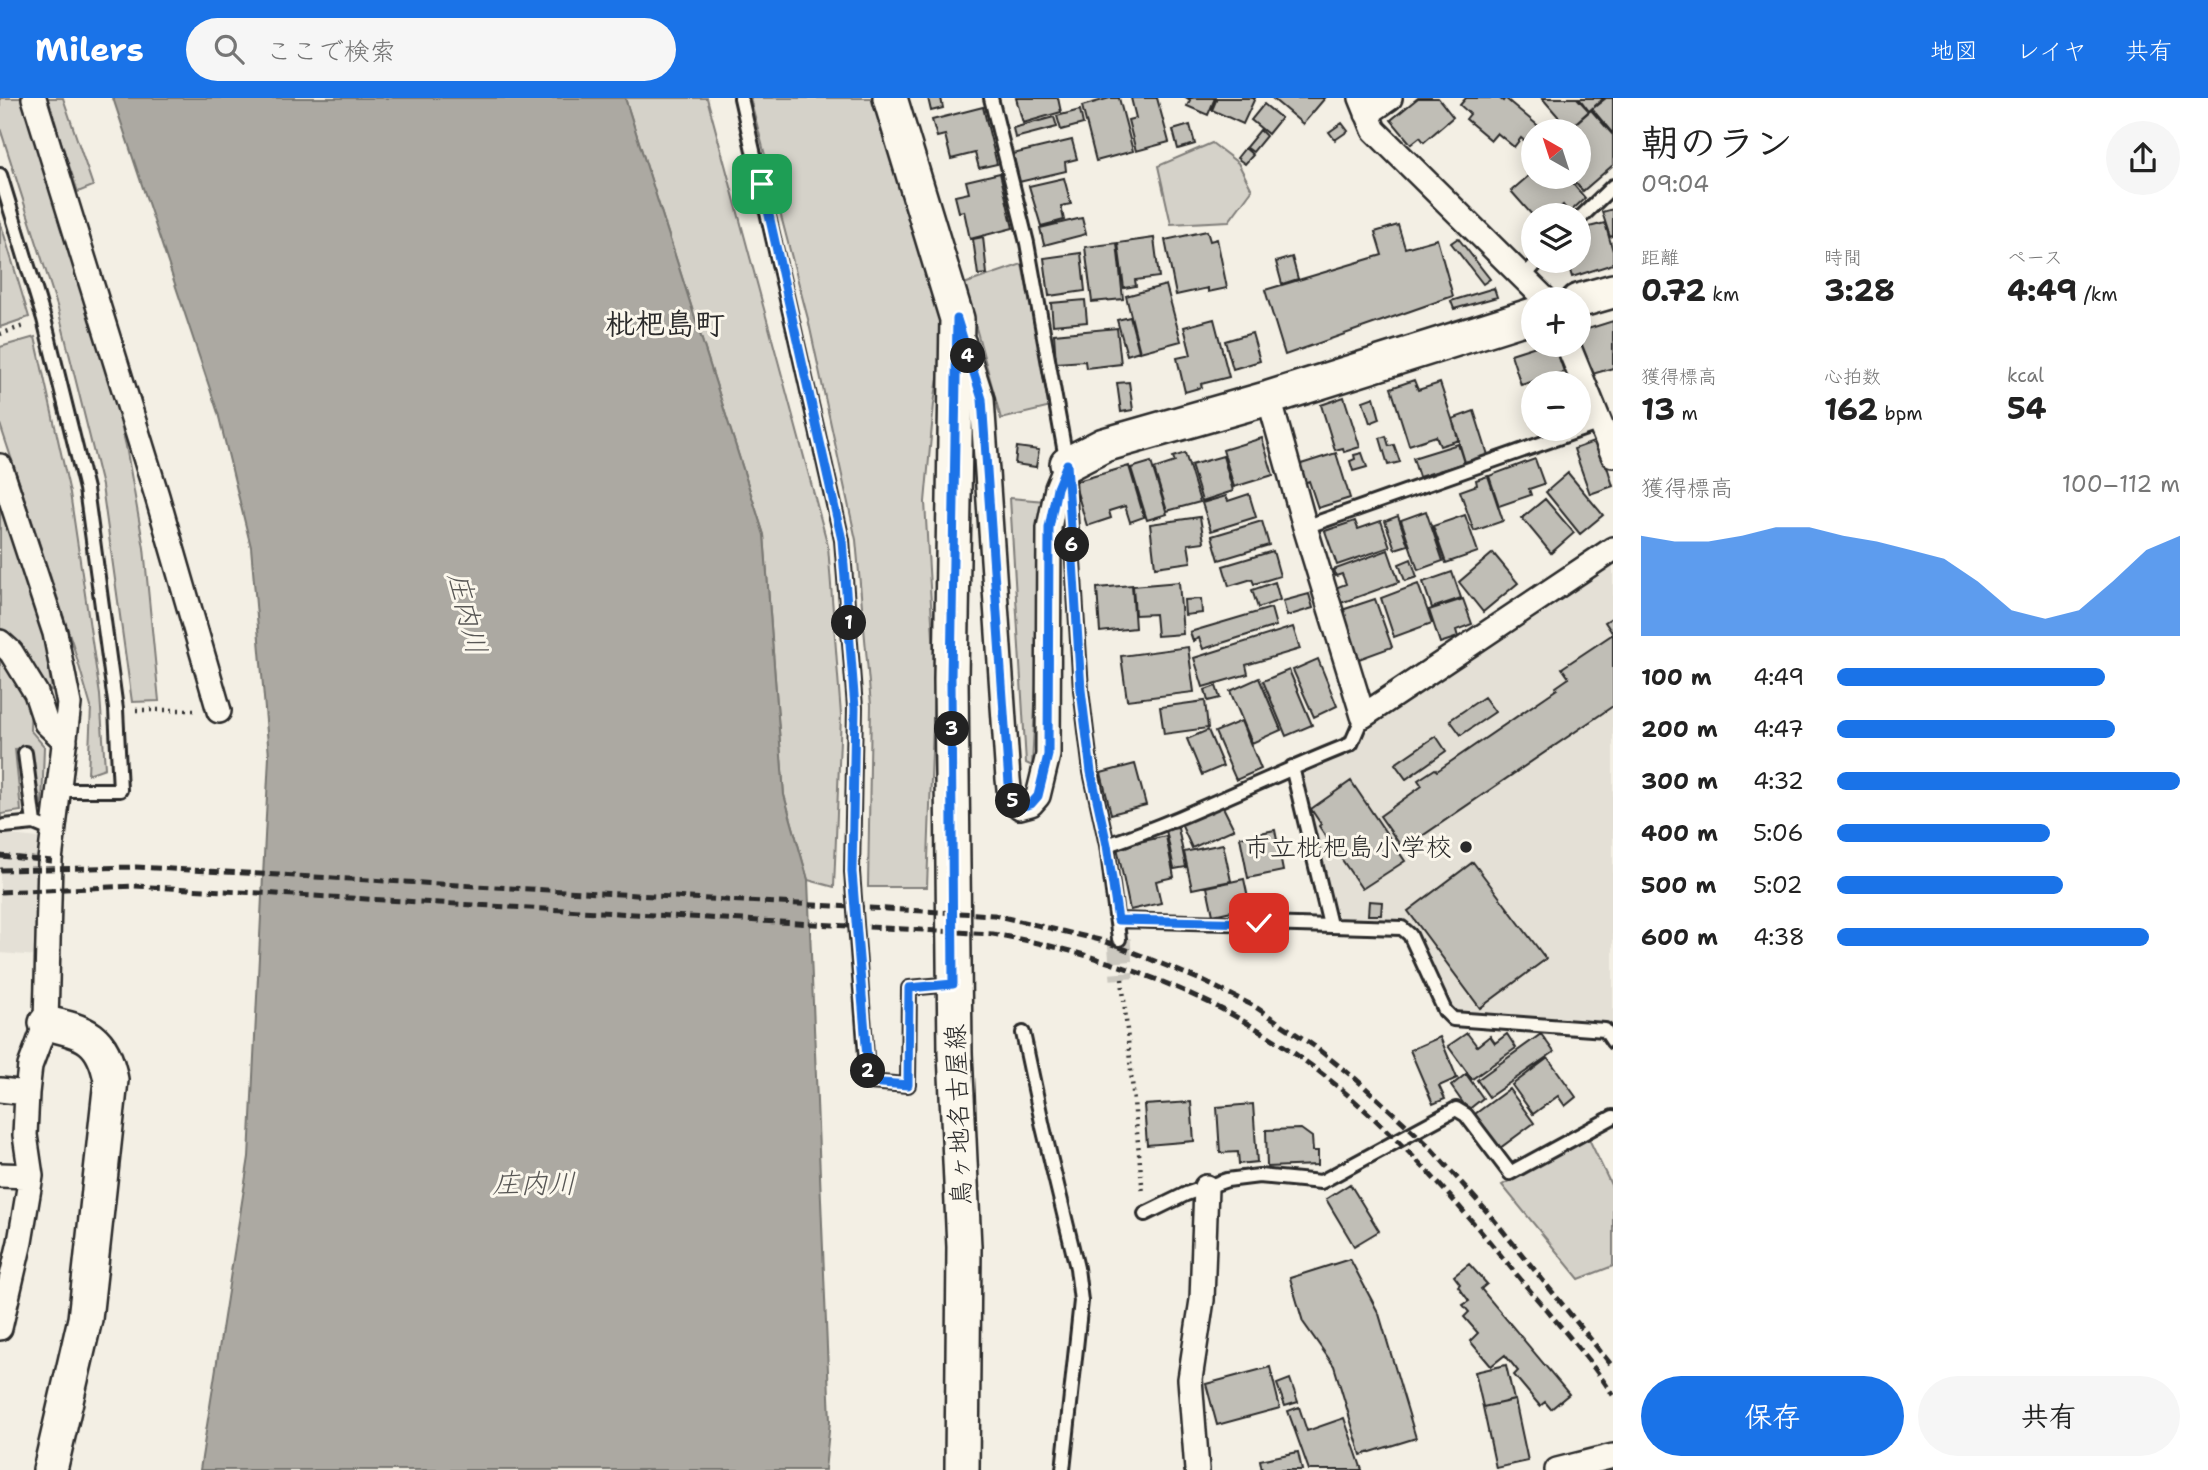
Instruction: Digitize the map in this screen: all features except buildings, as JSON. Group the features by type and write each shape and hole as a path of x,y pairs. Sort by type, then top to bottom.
{"main road":[{"name":"鳥ヶ地名古屋線","path":"890,98 957,319 951,678 953,984 964,1247 962,1470"},
{"path":"1591,297 1613,291"},
{"path":"1067,464 1104,445 1269,398 1521,319"},
{"path":"46,1023 80,1031 99,1044 107,1060 111,1080 85,1319 50,1470"}],"street":[{"path":"34,98 158,496 219,711"},
{"path":"1390,98 1364,106 1374,130 1521,260"},
{"path":"957,319 982,399 1008,779 1010,798 1020,807 1031,804 1038,796 1048,755 1049,528 1057,488 1067,464"},
{"path":"1573,357 1613,455"},
{"path":"1269,398 1363,716 1613,549"},
{"path":"0,466 55,633 69,704 59,790 44,827 50,860 46,1023 30,1066 27,1093 25,1135 31,1176 20,1242 0,1328"},
{"path":"0,642 11,652 36,693 46,723 65,741"},
{"path":"0,1090 27,1093"},
{"path":"0,1175 31,1176"},
{"path":"1197,1470 1190,1379 1202,1300 1206,1187"},
{"path":"1557,1470 1613,1456"}],"lane":[{"path":"741,98 842,540 855,708 852,872 869,1082 908,1085 909,988 953,984"},
{"path":"992,98 1011,168 1029,252 1067,464 1081,690 1091,772 1107,845 1119,939"},
{"path":"0,175 44,319 86,489 116,709 120,790 59,790"},
{"path":"1591,207 1613,186"},
{"path":"1305,527 1600,423"},
{"path":"1107,845 1152,830 1292,767 1351,744 1363,716"},
{"path":"4,826 44,827 25,753"},
{"path":"1292,767 1330,925"},
{"path":"1118,920 1402,928 1410,935 1445,1011 1453,1019 1605,1030 1613,1042"},
{"path":"1023,1033 1077,1268 1081,1301 1071,1415 1063,1470"},
{"path":"1145,1214 1186,1194 1227,1180 1259,1176 1321,1182 1456,1109 1466,1115 1510,1173 1613,1117"}],"path":[{"path":"116,709 219,711"},
{"path":"1122,979 1145,1214"}],"shaded area":[{"path":"0,98 25,98 97,326 126,446 144,548 159,701 132,702 102,486 58,309 0,128"},
{"path":"46,98 63,98 93,186 78,192"},
{"path":"625,98 707,98 828,546 841,715 834,887 808,880 784,795 764,535"},
{"path":"750,98 874,98 945,332 934,404 925,502 935,671 927,887 868,887 871,705 856,540 808,319"},
{"path":"1212,143 1238,163 1252,190 1229,221 1171,224 1158,166"},
{"path":"0,221 29,317 0,327"},
{"path":"1022,264 1051,407 1001,419 964,284"},
{"path":"35,337 70,493 100,695 105,768 88,774 91,707 0,424 0,347"},
{"path":"1010,498 1045,501 1032,766 1026,763"},
{"path":"0,500 44,638 52,690 48,691 18,648 0,633"},
{"name":"市立枇杷島小学校","path":"1613,560 1613,1025 1454,1014 1416,934 1410,927 1403,922 1343,920 1336,914 1302,781 1306,766 1352,747 1386,713"},
{"path":"0,651 31,697 30,730 44,746 42,809 29,748 15,749 21,811 1,814 0,833"},
{"path":"0,834 39,838 37,956 0,953"},
{"path":"1588,1137 1613,1189 1613,1266 1579,1279 1502,1185"}],"water":[{"name":"庄内川","path":"113,98 625,98 764,535 784,795 808,880 830,1421 825,1470 200,1470 249,1157 269,756 251,547 218,413"}],"tunnel":[{"path":"1119,939 1122,979"}],"railway":[{"path":"0,856 52,861"},
{"path":"0,870 136,867 994,915 1104,941 1201,980 1254,1006 1314,1046 1357,1080 1428,1145 1490,1215 1613,1367"},
{"path":"0,892 134,886 993,934 1101,960 1171,986 1238,1018 1305,1061 1339,1088 1402,1146 1462,1209 1579,1348 1613,1395"}],"place":[{"name":"市立枇杷島小学校","path":"1466,847"}],"district":[{"name":"枇杷島町","path":"665,324"}],"route":[{"path":"762,184 842,540 855,708 852,872 869,1082 908,1085 909,988 953,984 951,678 957,319 982,399 1010,798 1020,807 1031,804 1038,796 1048,755 1049,528 1057,488 1067,464 1081,690 1091,772 1107,845 1118,920 1259,923"}]}
